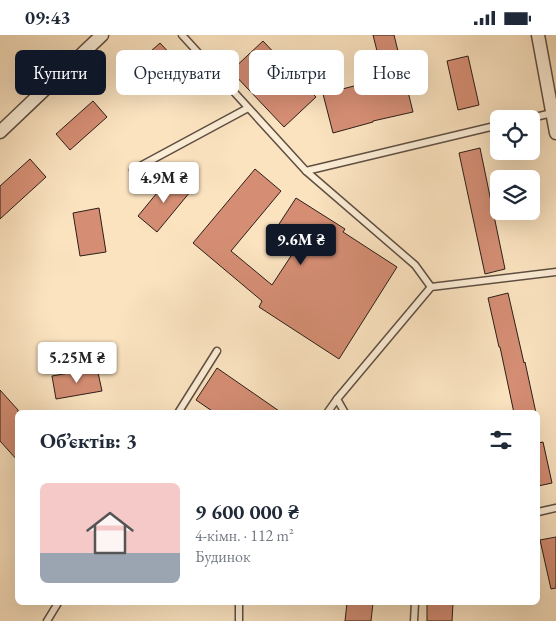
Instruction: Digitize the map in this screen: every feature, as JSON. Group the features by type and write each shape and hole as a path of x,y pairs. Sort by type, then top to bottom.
{"street":[{"path":"0,131 102,35"},
{"path":"538,35 554,112 556,133"}],"lane":[{"path":"182,35 306,171 414,265 431,287"},
{"path":"133,170 248,108"},
{"path":"540,116 554,112"},
{"path":"306,171 490,127"},
{"path":"329,410 431,287 556,272"},
{"path":"180,410 217,351"},
{"path":"337,399 343,410"},
{"path":"540,512 556,508"},
{"path":"47,621 57,605"},
{"path":"239,621 240,605"},
{"path":"414,621 415,605"}],"building":[{"path":"373,35 394,35 398,50 377,50"},
{"path":"263,41 272,50 253,50"},
{"path":"160,43 167,50 152,50"},
{"path":"249,54 249,90 239,79 239,64"},
{"path":"468,56 479,105 458,110 447,61"},
{"path":"354,86 354,95 409,95 413,112 333,133 323,95 344,95 344,89"},
{"path":"254,95 314,95 316,97 284,127"},
{"path":"93,101 107,117 70,150 56,134"},
{"path":"480,148 490,196 490,220 495,220 505,269 485,274 459,153"},
{"path":"30,159 46,177 0,219 0,186"},
{"path":"255,169 281,191 231,251 272,285 291,256 268,241 296,198 345,229 343,232 397,267 339,359 259,307 262,301 193,243"},
{"path":"171,176 190,192 157,232 138,216"},
{"path":"99,208 106,252 80,256 73,213"},
{"path":"508,293 535,410 513,410 488,298"},
{"path":"97,368 102,391 56,399 52,376"},
{"path":"217,368 278,410 211,410 196,400"},
{"path":"0,390 18,410 15,410 15,458 0,441"},
{"path":"543,442 552,483 540,486 540,443"},
{"path":"556,537 556,588 551,589 540,540"},
{"path":"347,605 373,605 371,621 345,621"},
{"path":"427,605 453,605 452,621 427,621"}]}
